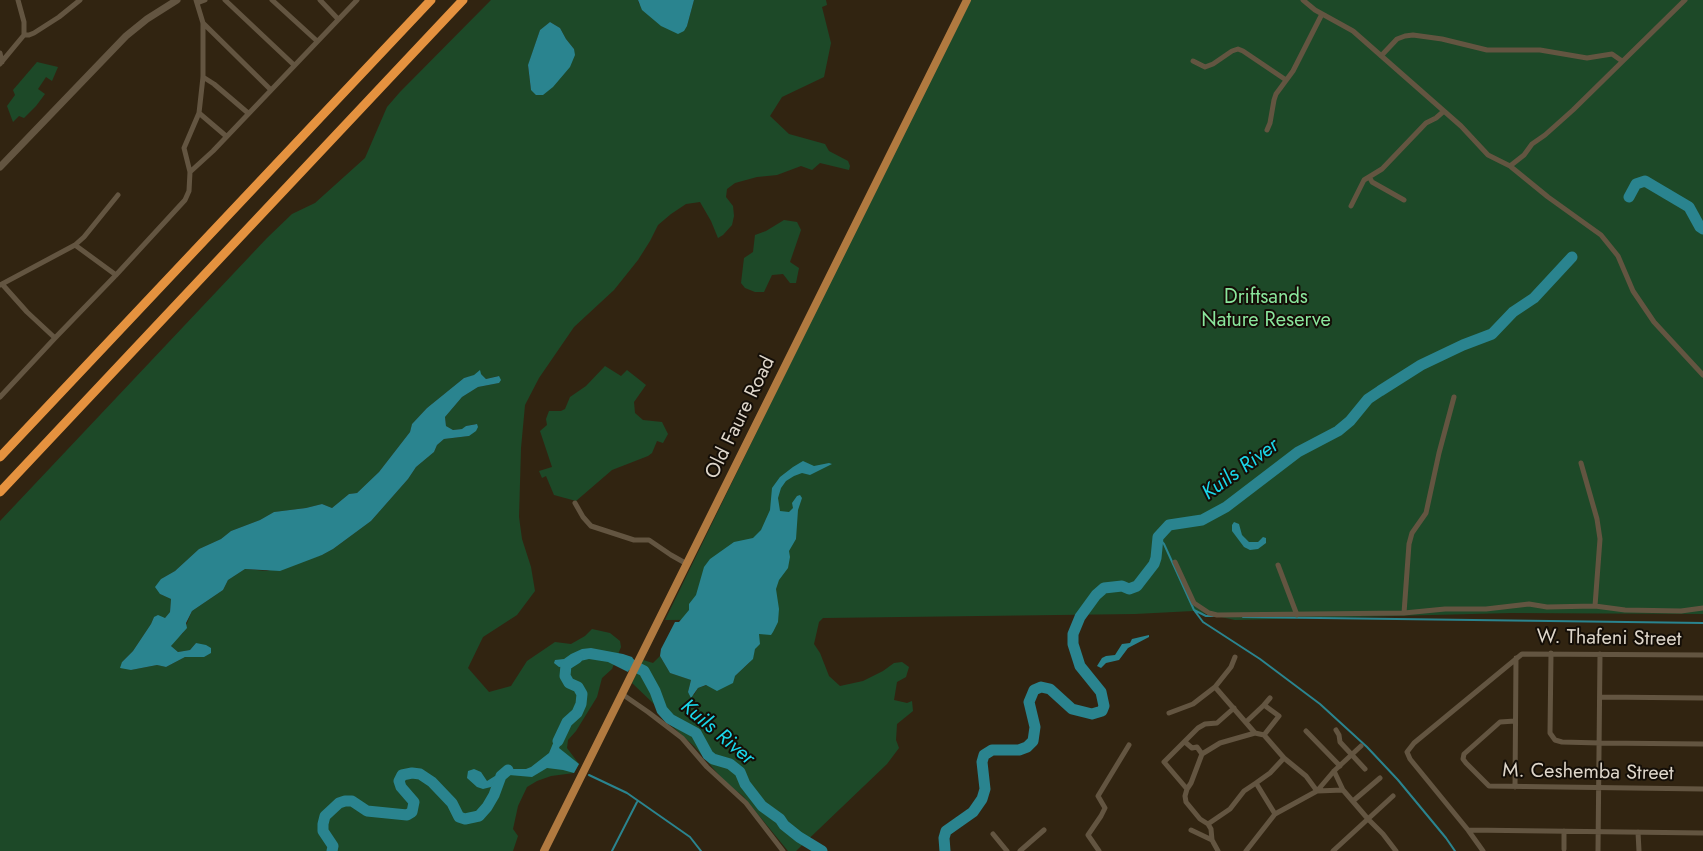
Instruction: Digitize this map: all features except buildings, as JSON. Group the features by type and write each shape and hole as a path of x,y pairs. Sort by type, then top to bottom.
{"highway":[{"path":"0,457 431,0"},
{"path":"0,492 463,0"}],"main road":[{"path":"0,167 126,36 147,19 177,0"},
{"name":"Old Faure Road","path":"544,851 967,0"}],"street":[{"path":"1,63 24,35 24,22 18,0"},
{"path":"24,35 29,36 34,33 59,17 80,0"},
{"path":"0,397 185,200 189,191 190,172 184,148 199,113 203,76 203,23 197,2 205,0"},
{"path":"225,0 294,65"},
{"path":"272,0 317,41"},
{"path":"320,0 338,19"},
{"path":"190,172 357,0"},
{"path":"1303,0 1322,14 1345,26 1381,56 1468,132 1484,152 1510,166 1608,242 1618,256 1633,291 1654,322 1703,375"},
{"path":"1510,166 1524,155 1532,144 1573,110 1684,0"},
{"path":"1267,130 1273,113 1274,100 1322,14"},
{"path":"203,23 271,90"},
{"path":"1381,56 1397,39 1413,35 1442,39 1487,50 1540,50 1587,58 1612,54 1622,61"},
{"path":"1193,61 1205,67 1238,49 1286,80"},
{"path":"0,53 1,63"},
{"path":"203,76 248,113"},
{"path":"1351,206 1364,180 1382,169 1426,123 1444,111"},
{"path":"199,113 226,136"},
{"path":"1370,178 1372,182 1404,200"},
{"path":"55,338 1,285 75,245 84,237 118,195"},
{"path":"75,245 116,275"},
{"path":"1404,613 1408,544 1412,533 1426,513 1454,397"},
{"path":"1581,462 1597,519 1600,539 1595,606"},
{"path":"575,503 591,526 634,540 649,540 687,564"},
{"path":"1175,562 1194,603 1209,613 1225,615 1404,613 1445,609 1486,609 1529,604 1547,607 1595,606 1625,610 1681,611 1703,608"},
{"path":"1278,566 1296,614"},
{"path":"1551,653 1551,737 1558,742 1703,744"},
{"name":"W. Thafeni Street","path":"1483,851 1410,759 1407,752 1414,743 1522,654 1703,655"},
{"path":"1598,851 1600,654"},
{"path":"1169,713 1193,704 1215,687 1231,667 1235,656"},
{"path":"1515,787 1516,658"},
{"path":"1215,687 1255,733"},
{"path":"622,694 682,738 707,767 746,803 783,851"},
{"path":"1600,697 1703,698"},
{"path":"1246,722 1270,698"},
{"path":"1264,705 1279,716 1264,735"},
{"path":"1187,789 1164,762 1202,725 1217,723 1234,708"},
{"name":"M. Ceshemba Street","path":"1515,721 1500,722 1466,751 1463,756 1466,763 1486,785 1703,789"},
{"path":"1336,730 1340,742 1365,769"},
{"path":"1306,731 1340,766"},
{"path":"1218,851 1212,840 1211,829 1208,824 1200,819 1188,806 1185,799 1187,789 1202,754 1220,743 1255,733 1264,735 1284,758 1306,776 1317,791"},
{"path":"1185,742 1192,748 1197,747 1202,754"},
{"path":"1099,851 1088,835 1105,808 1098,796 1129,745"},
{"path":"1246,851 1275,814 1317,791 1334,771 1361,746"},
{"path":"1208,824 1230,809 1244,791 1270,773 1284,758"},
{"path":"1334,771 1343,790 1352,802 1383,834 1396,851"},
{"path":"1352,802 1380,778"},
{"path":"1256,783 1275,814"},
{"path":"1317,791 1343,790"},
{"path":"1333,851 1393,796"},
{"path":"1020,851 1044,830"},
{"path":"1192,830 1212,840"},
{"path":"1468,830 1703,833"},
{"path":"1564,831 1564,849"},
{"path":"1638,832 1639,851"},
{"path":"993,834 1007,851"}],"green space":[{"path":"491,0 638,0 639,4 687,26 694,0 826,0 827,5 822,7 831,43 824,77 782,97 770,116 789,134 825,144 829,151 848,161 849,170 820,163 812,170 801,166 777,175 757,177 735,183 727,189 726,197 733,206 734,216 732,225 718,238 700,202 686,204 671,214 658,225 638,260 614,290 574,327 539,378 525,405 521,448 519,517 522,539 531,567 535,591 517,615 483,637 468,668 489,692 511,686 527,661 555,642 571,644 585,636 592,629 610,633 620,641 621,647 612,669 602,678 597,697 576,731 568,740 567,748 579,764 574,773 551,776 527,787 518,806 513,829 518,836 513,851 0,851 0,521 267,238 292,214 315,203 365,158 387,107","holes":["550,22 560,28 574,49 531,90 528,66 540,30","481,374 486,379 498,376 499,383 478,387 462,397 445,417 446,426 453,430 463,429 466,426 476,424 469,436 444,439 437,445 434,452 416,467 408,479 371,521 322,555 267,571 245,569 228,580 223,590 192,611 183,633 171,646 178,652 190,650 196,643 204,657 185,657 166,667 157,665 131,670 122,662 133,651 154,617 165,618 170,612 171,599 160,594 161,579 175,571 199,549 221,539 231,531 260,520 274,512 322,504 332,508 349,494 357,493 379,472 410,432 412,424 427,408 464,378"]},
{"name":"Driftsands Nature Reserve","path":"967,0 1703,0 1703,614 1511,613 1235,620 1193,611 1135,614 823,618 819,622 814,644 820,653 829,676 840,686 863,681 894,663 902,662 909,667 906,677 897,682 894,700 907,703 912,701 913,711 897,724 896,740 899,748 887,764 796,851 788,851 743,796 725,782 694,746 662,717 654,704 632,683 643,660 653,663 660,656 670,673 691,680 688,692 694,695 698,688 735,676 752,659 759,634 778,619 665,620"},
{"path":"37,62 58,67 52,81 46,77 38,89 45,94 36,106 24,118 19,116 13,122 7,106 15,95 13,90"},
{"path":"784,220 797,222 801,230 790,262 799,268 796,283 790,283 783,274 772,275 764,292 755,292 745,288 741,283 744,258 753,252 755,235 766,231"},
{"path":"605,366 621,376 627,370 646,385 634,402 635,413 643,420 662,422 668,434 663,443 657,441 652,453 648,456 612,470 576,501 554,495 546,476 542,478 539,471 552,467 540,431 547,425 546,419 549,411 565,409 570,397 586,386"}],"water":[{"path":"638,0 694,0 687,26 684,31 678,34 661,26 642,10"},
{"path":"550,22 560,28 574,49 575,55 570,67 553,87 543,95 536,95 531,90 528,65 540,30"},
{"path":"480,370 486,379 499,376 501,380 499,383 478,387 462,397 445,417 446,426 453,430 477,424 476,431 469,436 444,439 437,445 434,452 416,467 408,479 371,521 322,555 280,571 245,569 228,580 223,590 192,611 186,623 187,628 171,646 178,652 190,650 196,643 211,648 211,653 204,657 185,657 166,667 157,665 131,670 120,668 122,662 133,651 154,617 158,615 165,618 170,612 171,599 160,594 155,587 161,579 175,571 199,549 221,539 231,531 260,520 274,512 322,504 332,508 349,494 357,493 379,472 410,432 412,424 427,408 464,378 474,375"},
{"path":"803,461 814,466 832,464 810,475 802,473 794,476 786,481 781,488 778,498 780,511 789,512 793,508 792,503 797,496 800,495 802,498 798,510 796,539 789,551 788,568 779,580 776,589 779,609 778,622 771,635 759,634 760,644 755,649 753,659 735,676 733,683 717,691 706,685 698,688 691,698 688,692 691,680 670,673 660,656 661,649 675,622 679,622 689,610 689,604 696,595 704,567 710,559 734,542 753,538 761,530 770,510 772,488 780,477"},
{"path":"1234,522 1239,524 1242,535 1249,542 1258,542 1263,537 1266,538 1266,543 1258,549 1250,550 1244,547 1232,531"},
{"path":"1149,635 1149,637 1128,648 1119,660 1106,663 1101,668 1097,666 1102,658 1115,655 1122,644 1130,643 1132,639"},
{"path":"591,648 623,654 632,657 634,660 628,672 608,662 589,659 576,662 571,666 559,667 554,663 555,660 564,659 582,649"},
{"path":"563,727 567,730 559,748 579,764 574,773 547,768 532,777 509,775 491,787 483,789 477,787 467,778 468,771 474,769 481,772 487,781 495,776 498,778 501,771 506,769 526,769 531,767 549,753 559,729"}],"waterway":[{"name":"Kuils River","path":"1629,197 1636,184 1645,181 1689,207 1703,229"},
{"name":"Kuils River","path":"945,851 944,838 946,831 973,812 982,799 985,789 982,762 984,755 992,750 1019,750 1027,747 1033,741 1035,727 1029,702 1034,690 1041,687 1050,689 1072,709 1092,714 1102,711 1104,706 1101,692 1080,666 1073,644 1073,634 1080,617 1096,595 1104,588 1122,586 1129,589 1137,586 1154,564 1158,537 1169,525 1202,520 1226,507 1298,452 1338,431 1350,421 1368,399 1380,391 1421,365 1463,345 1492,334 1513,312 1534,298 1572,257"},
{"path":"1158,537 1164,544 1194,610 1203,622 1260,659 1320,704 1367,747 1398,780 1455,851"},
{"path":"1194,610 1206,616 1213,616"},
{"path":"1243,617 1703,623"},
{"name":"Kuils River","path":"558,741 567,722 577,713 581,704 582,694 578,687 569,683 565,676 566,665 577,658"},
{"name":"Kuils River","path":"626,662 644,671 655,691 662,710 670,719 696,733 708,755 713,759 730,764 740,772 745,784 762,806 780,819 784,825 799,837 822,851"},
{"name":"Kuils River","path":"332,851 333,846 323,831 323,824 325,816 339,803 352,801 367,811 407,815 412,812 414,802 401,787 399,781 402,775 420,774 432,782 452,803 459,817 465,819 479,816 487,807 501,776 508,770"},
{"path":"589,775 627,793 690,837 701,851"},
{"path":"612,851 637,802"}]}
